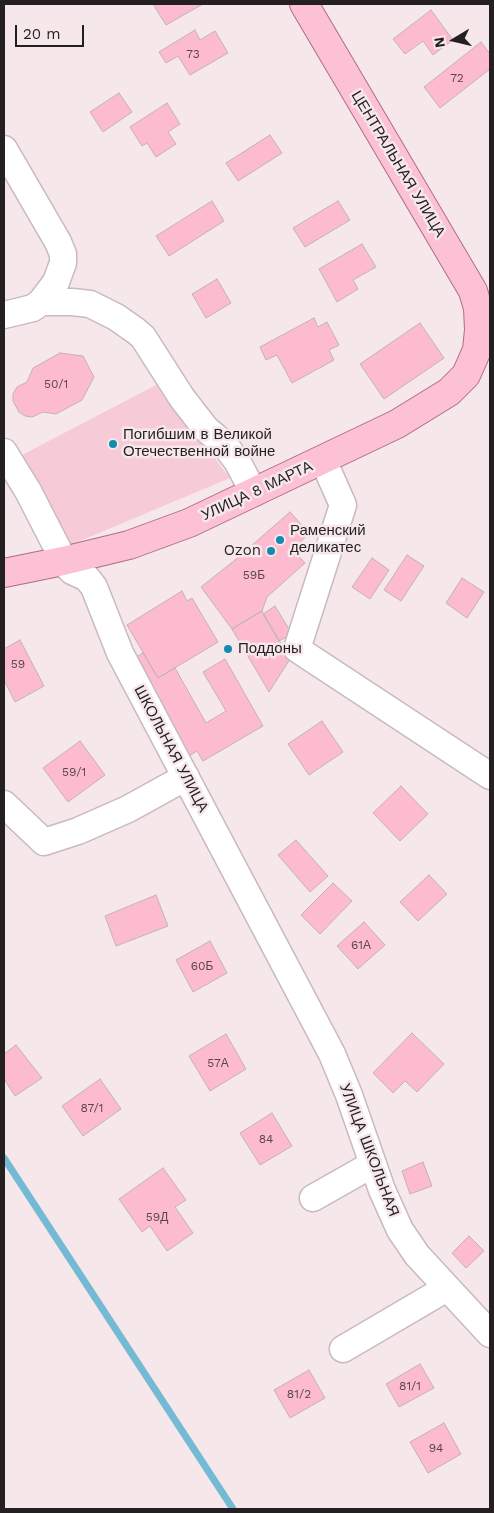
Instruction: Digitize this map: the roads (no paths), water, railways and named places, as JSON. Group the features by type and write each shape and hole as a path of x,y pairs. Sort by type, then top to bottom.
{"main road":[{"name":"ЦЕНТРАЛЬНАЯ УЛИЦА","path":"304,4 473,291 484,342"},
{"name":"УЛИЦА 8 МАРТА","path":"4,571 63,561 137,542 189,523 254,493 397,424 448,392 466,375 484,342"}],"street":[{"path":"4,149 63,254 63,263 56,282 41,302 23,312 4,315"},
{"path":"41,302 90,304 130,326 143,337 182,398 206,429 224,444 237,461 254,493"},
{"name":"ШКОЛЬНАЯ УЛИЦА","path":"4,452 28,491 63,561 72,571 87,578 94,587 120,653 332,1054"},
{"path":"323,460 343,504 297,649 490,776"},
{"path":"4,804 44,842 78,831 128,809 186,777"},
{"name":"УЛИЦА ШКОЛЬНАЯ","path":"332,1054 349,1095 382,1190 400,1230 417,1255 490,1334"},
{"path":"313,1198 373,1164"},
{"path":"344,1349 447,1288"}],"waterway":[{"path":"4,1158 233,1509"}],"place":[{"name":"Погибшим в Великой Отечественной войне","path":"113,444"},
{"name":"Раменский деликатес","path":"280,540"},
{"name":"Ozon","path":"271,551"},
{"name":"Поддоны","path":"228,649"}]}
